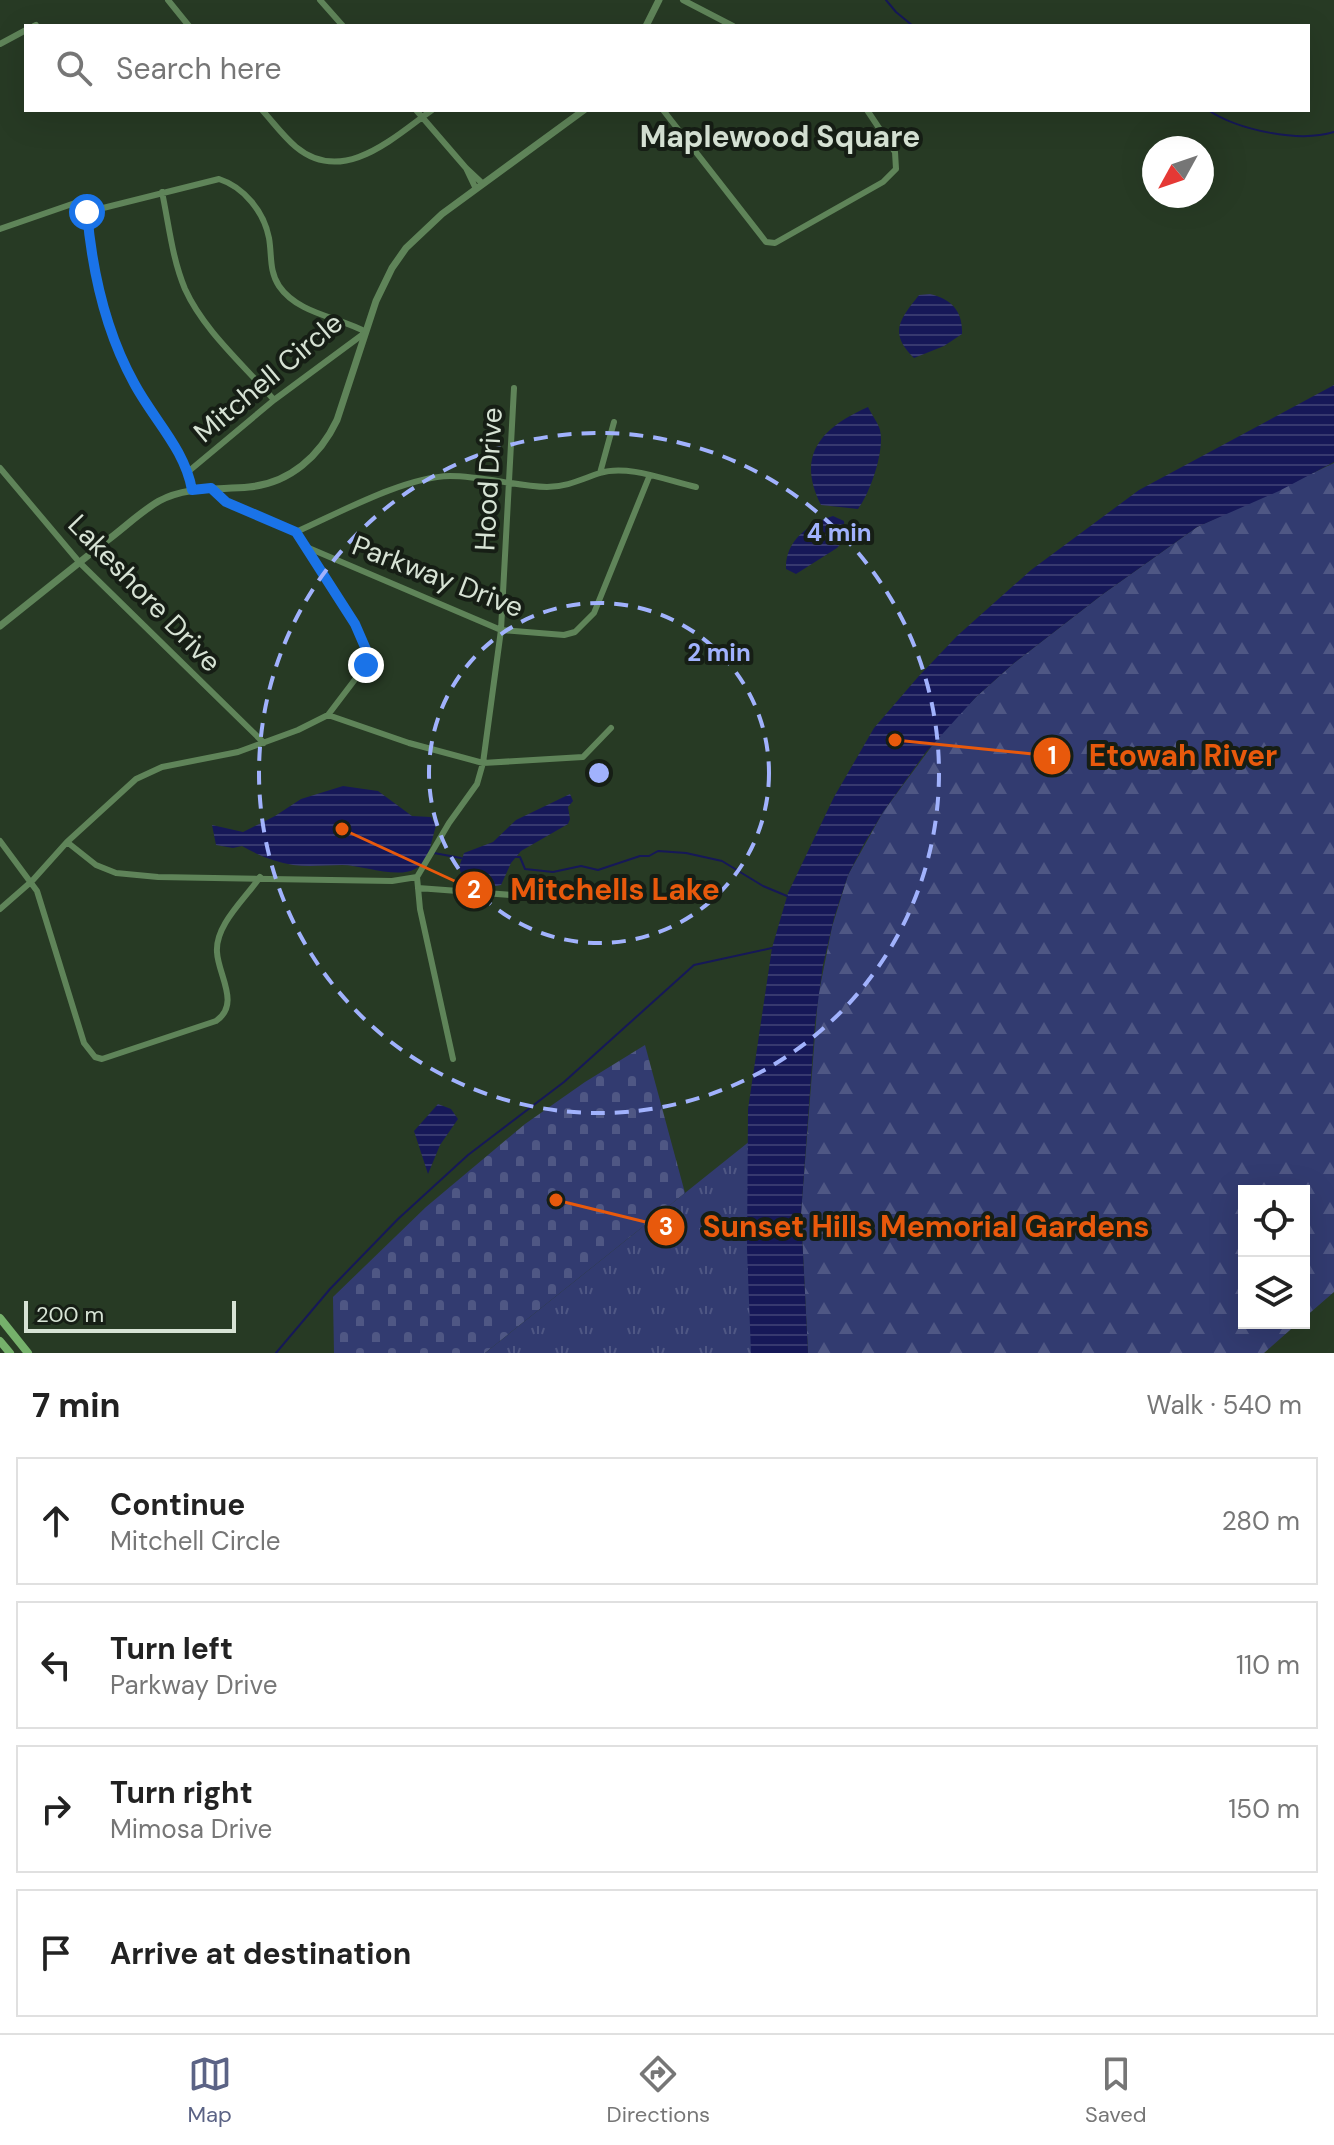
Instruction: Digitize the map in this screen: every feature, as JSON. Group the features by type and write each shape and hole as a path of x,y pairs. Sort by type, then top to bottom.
{"main road":[{"path":"0,1318 28,1353"},
{"path":"0,1341 10,1353"}],"street":[{"path":"168,0 187,24"},
{"path":"320,0 341,24"},
{"path":"647,24 659,0"},
{"path":"683,0 729,24"},
{"path":"0,44 24,31"},
{"path":"264,112 297,148 321,161 339,163 365,156 429,112"},
{"path":"418,112 480,186"},
{"path":"0,626 157,502 192,490 248,487 271,482 295,471 318,452 337,420 379,293 401,254 426,227 581,112"},
{"path":"665,112 766,242 775,243 883,182 896,169 895,152 869,112"},
{"name":"Mitchell Circle","path":"189,471 274,400 366,332 351,324 317,315 279,287 270,264 269,238 262,218 250,199 232,183 219,179 87,212 96,276 119,350 134,383 189,471 192,490"},
{"path":"162,192 168,231 185,288 213,332 274,400"},
{"path":"0,229 75,203 87,212"},
{"name":"Hood Drive","path":"483,763 501,630 514,388"},
{"path":"600,473 614,422"},
{"name":"Lakeshore Drive","path":"0,468 80,563 264,743"},
{"path":"296,532 370,499 449,476 549,487 587,480 600,473 635,473 696,487"},
{"name":"Parkway Drive","path":"304,546 501,630 564,635 575,632 594,613 649,477"},
{"path":"0,909 136,779 154,769 238,752 328,715 366,665 368,654 355,624 296,532 226,502 211,488"},
{"path":"328,715 409,743 483,763 583,757 611,728"},
{"path":"453,1059 420,909 417,877 477,784 483,763"},
{"path":"0,841 32,881 74,1016 88,1051 102,1059 216,1021 225,1015 229,1001 216,950 220,931 260,877"},
{"path":"67,842 96,865 116,873 158,877 392,881 417,877"},
{"path":"418,888 525,896"}],"green space":[{"path":"1334,463 1334,1292 1310,1313 1310,1185 1238,1185 1238,1329 1291,1329 1264,1353 808,1353 801,1213 818,997 832,927 848,875 883,812 943,731 976,697 1014,663 1103,594 1197,527"},
{"path":"645,1045 685,1193 485,1353 334,1353 333,1297 426,1207 525,1124"},
{"path":"765,1129 764,1353 485,1353"}],"shaded area":[{"path":"930,294 944,299 955,308 961,319 962,334 944,346 914,358 901,341 900,326 919,295"},
{"path":"1334,385 1334,462 1279,491 1197,527 1014,663 976,697 926,752 883,812 848,875 823,965 815,1023 801,1214 808,1353 751,1353 747,1249 748,1109 772,948 788,893 834,797 874,728 957,636 1031,570 1139,490"},
{"path":"868,407 879,427 881,439 867,493 858,509 821,505 811,471 818,444 838,424"},
{"path":"833,516 844,521 845,539 837,548 796,574 786,569 789,550 800,535"},
{"path":"343,786 378,791 412,816 431,817 436,826 424,861 415,869 399,873 342,865 293,865 267,858 242,846 216,845 212,825 243,832 301,799"},
{"path":"570,794 573,801 568,807 568,824 521,851 511,863 501,885 475,885 465,879 459,867 464,853 493,842 516,820"},
{"path":"438,1104 451,1109 458,1119 440,1145 428,1174 414,1131"}],"waterway":[{"path":"886,0 911,24"},
{"path":"1212,112 1269,133 1304,136 1334,132"},
{"path":"516,857 520,857 525,869 553,872 581,866 598,870 658,851 686,853 722,861 763,886 787,896"},
{"path":"434,853 461,858"},
{"path":"276,1353 330,1289 398,1219 468,1155 564,1082 694,965 772,948"}],"place":[{"name":"Etowah River","path":"895,740"},
{"name":"Mitchells Lake","path":"342,829"},
{"name":"Sunset Hills Memorial Gardens","path":"556,1200"}],"district":[{"name":"Maplewood Square","path":"780,137"}],"route":[{"path":"87,212 96,276 119,350 134,383 189,471 192,490 211,488 226,502 296,532 355,624 368,654 366,665"}]}
